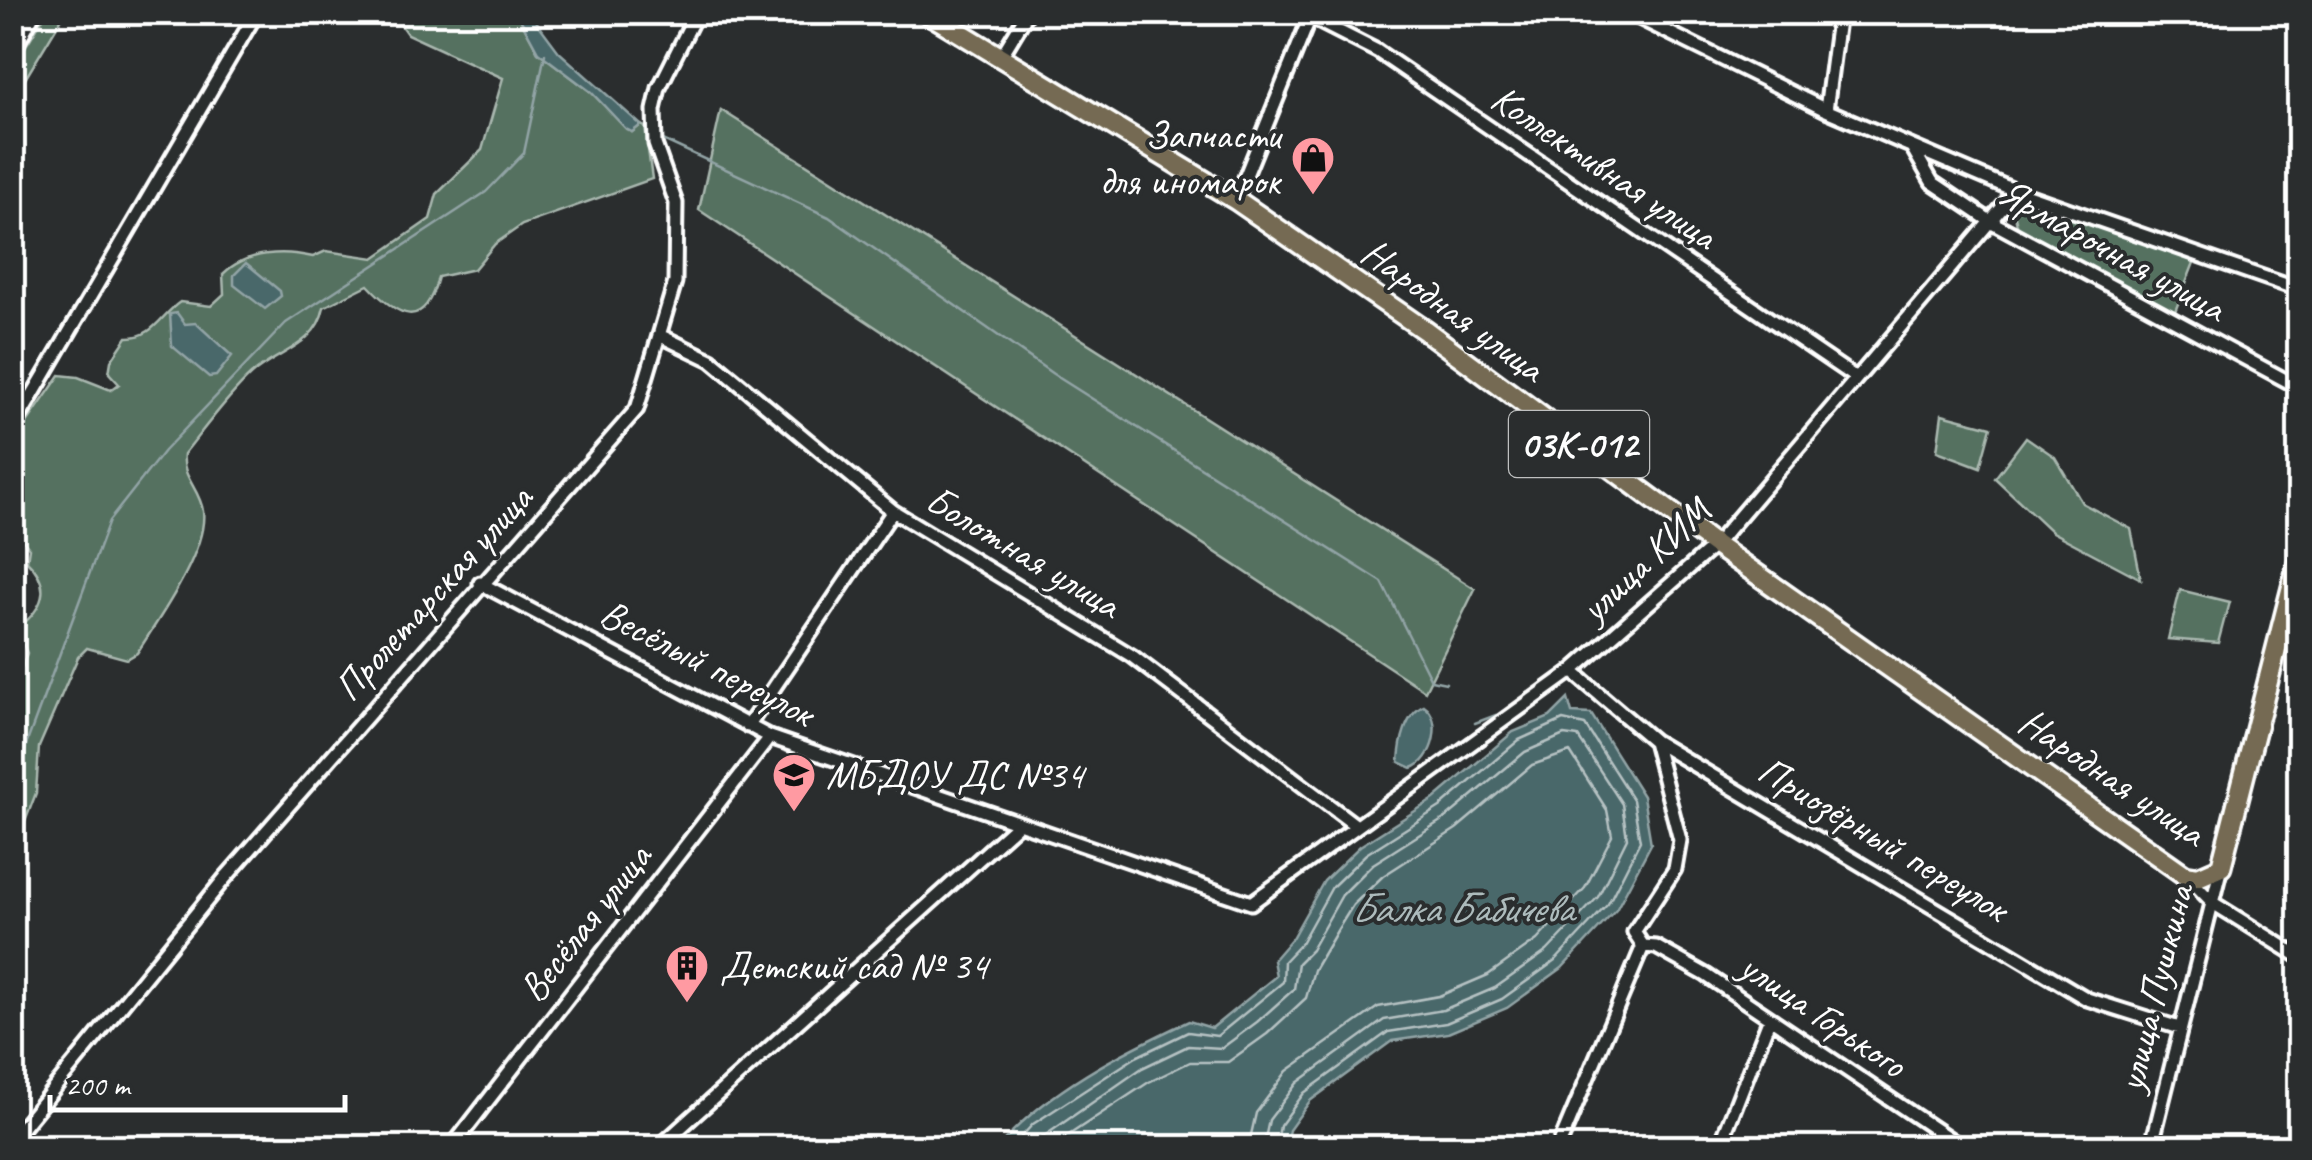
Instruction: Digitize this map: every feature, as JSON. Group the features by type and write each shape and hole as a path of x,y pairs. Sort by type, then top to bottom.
{"main road":[{"name":"Народная улица","path":"926,12 1236,200 1426,331 1715,545 2186,875 2211,874 2221,866"},
{"name":"улица Пушкина","path":"2221,866 2299,562"}],"street":[{"path":"12,52 35,12"},
{"path":"12,430 257,12"},
{"name":"Пролетарская улица","path":"12,1140 224,878 480,583 543,521 637,409 675,282 676,203 656,144 654,110 659,88 696,12"},
{"path":"1002,55 1028,12"},
{"name":"Ярмарочная улица","path":"1628,12 1826,110 2016,191 2300,290"},
{"path":"1826,110 1839,12"},
{"path":"1236,200 1311,15"},
{"name":"Коллективная улица","path":"1311,15 1377,51 1856,378"},
{"name":"Ярмарочная улица","path":"1912,146 1932,182 1990,221 2300,388"},
{"name":"улица КИМ","path":"1251,902 1572,671 1715,545 2016,191"},
{"name":"Болотная улица","path":"659,335 711,360 893,511 1132,656 1355,825"},
{"path":"748,726 893,511"},
{"name":"Весёлый переулок","path":"480,583 770,738 1251,902"},
{"name":"Приозёрный переулок","path":"1572,671 1654,741 2087,999 2179,1028"},
{"name":"Весёлая улица","path":"452,1148 770,738"},
{"path":"1558,1148 1644,946 1634,932 1674,869 1680,840 1654,741"},
{"path":"658,1148 1017,825"},
{"name":"улица Пушкина","path":"2151,1148 2221,866"},
{"name":"Народная улица","path":"2186,875 2212,903 2300,956"},
{"name":"улица Горького","path":"1644,946 1656,947 1706,975 1963,1148"},
{"path":"1719,1148 1768,1020"}],"green space":[{"path":"46,13 65,13 13,99 13,67"},
{"path":"392,13 517,13 538,52 591,92 632,132 641,125 645,127 652,179 522,225 495,244 474,269 438,277 432,294 418,312 400,311 368,285 324,307 320,320 304,340 242,384 184,454 185,470 203,511 198,545 190,564 137,653 127,659 87,648 78,657 39,747 36,793 23,827 13,838 13,675 22,668 27,653 21,639 23,624 37,609 42,585 27,561 29,548 13,528 13,443 60,375 78,377 111,390 119,384 109,373 111,361 127,337 144,334 180,302 211,306 224,294 223,274 232,266 278,253 313,257 326,251 374,258 430,219 437,194 482,150 503,78 407,34"},
{"path":"721,110 1475,589 1425,691 699,210"},
{"path":"2012,204 2047,207 2195,260 2174,314 2018,229"},
{"path":"1942,414 1991,427 1980,467 1937,451"},
{"path":"2026,437 2055,457 2082,503 2131,529 2141,579 2052,532 1995,478"},
{"path":"2180,590 2229,602 2218,643 2168,639"}],"water":[{"path":"517,13 530,13 559,52 641,125 632,132 626,129 591,92 538,52"},
{"path":"246,263 280,291 281,296 265,309 234,285 234,275"},
{"path":"177,313 185,324 196,323 232,356 216,376 209,377 172,346 170,314"},
{"name":"Балка Бабичева","path":"1568,699 1572,713 1591,714 1643,796 1651,844 1616,910 1562,968 1507,1008 1448,1033 1392,1041 1310,1101 1289,1130 1285,1147 998,1147 1039,1108 1112,1060 1189,1021 1212,1028 1276,976 1273,960 1292,938 1324,881 1360,846 1434,799 1513,732 1550,717"},
{"path":"1424,706 1435,729 1426,757 1412,768 1399,762 1401,746 1412,715"}],"waterway":[{"path":"12,802 27,742 109,521 164,451 286,323 486,192 524,153 545,54"},
{"path":"663,140 829,217 1053,374 1382,582 1431,680 1446,683"},
{"path":"1475,723 1496,715"}],"place":[{"name":"Запчасти для иномарок","path":"1313,196"},
{"name":"МБДОУ ДС №34","path":"794,813"},
{"name":"Детский сад № 34","path":"687,1004"}]}
